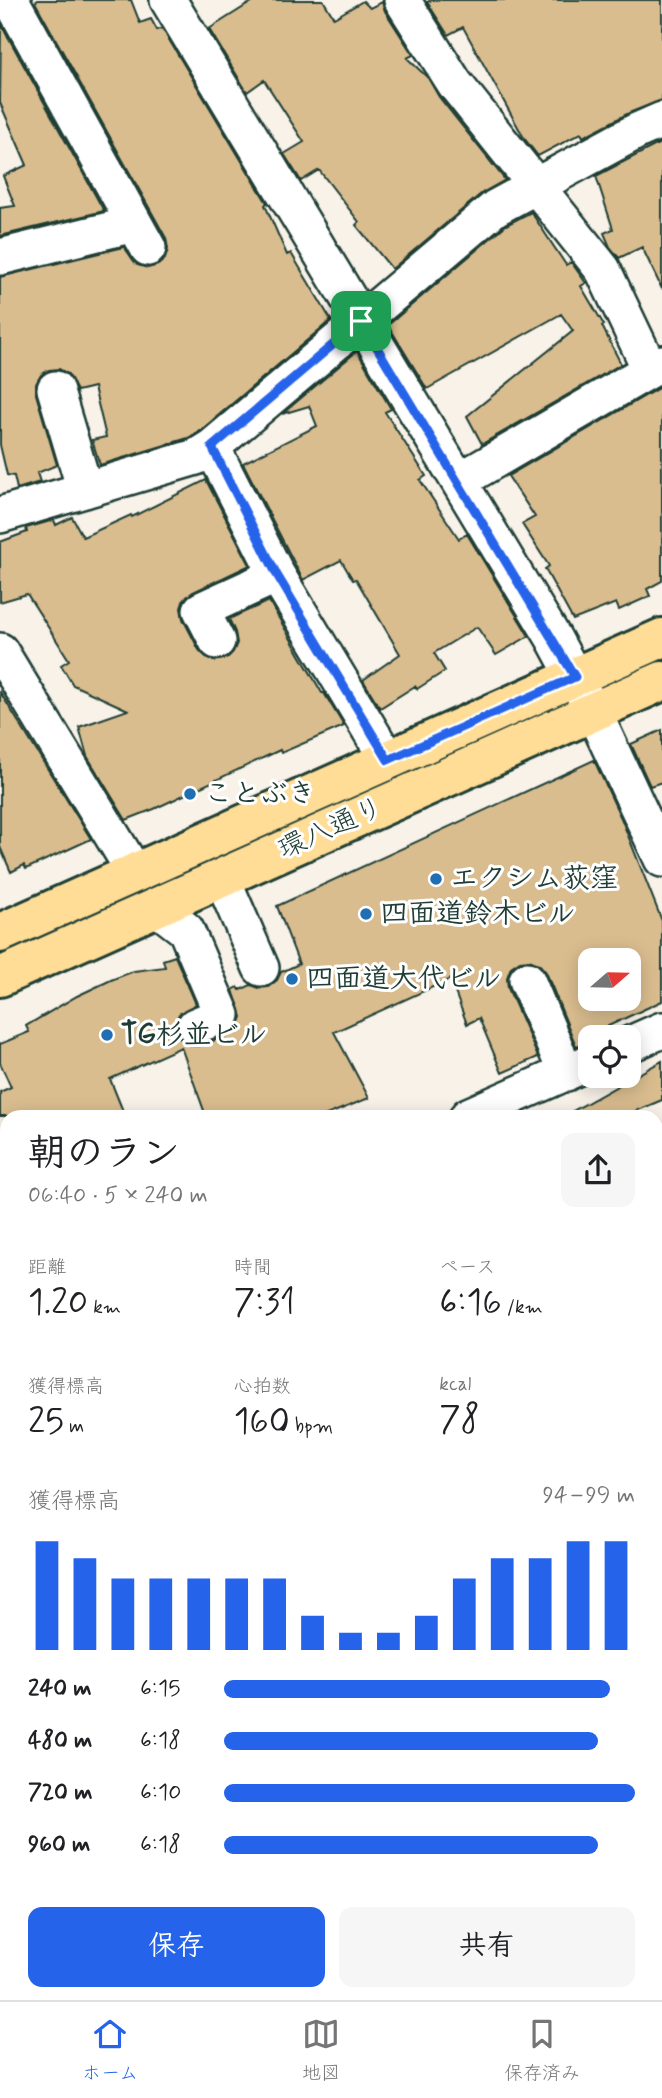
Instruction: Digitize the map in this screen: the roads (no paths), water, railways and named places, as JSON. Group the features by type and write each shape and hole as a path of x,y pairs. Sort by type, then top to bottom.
{"main road":[{"name":"環八通り","path":"0,933 662,638"},
{"name":"環八通り","path":"0,976 662,681"},
{"path":"0,919 54,908"},
{"path":"0,994 68,947"}],"street":[{"path":"0,257 141,236 11,0"},
{"path":"168,0 553,637 658,836"},
{"path":"402,0 456,83 534,186 603,270 656,366 459,481"},
{"path":"0,515 196,457 212,447 495,208 662,120"},
{"path":"55,389 85,490"},
{"path":"212,447 277,575 388,760"},
{"path":"217,641 201,610 277,575"},
{"path":"0,651 11,694 135,873"},
{"path":"222,878 261,968"},
{"path":"156,907 186,930 222,1015 197,1017"},
{"path":"482,1110 578,1068 527,980"},
{"path":"641,1039 662,1030"}],"place":[{"name":"ことぶき","path":"190,794"},
{"name":"エクシム荻窪","path":"436,879"},
{"name":"四面道鈴木ビル","path":"366,914"},
{"name":"四面道大代ビル","path":"292,979"},
{"name":"TG杉並ビル","path":"107,1035"}]}
